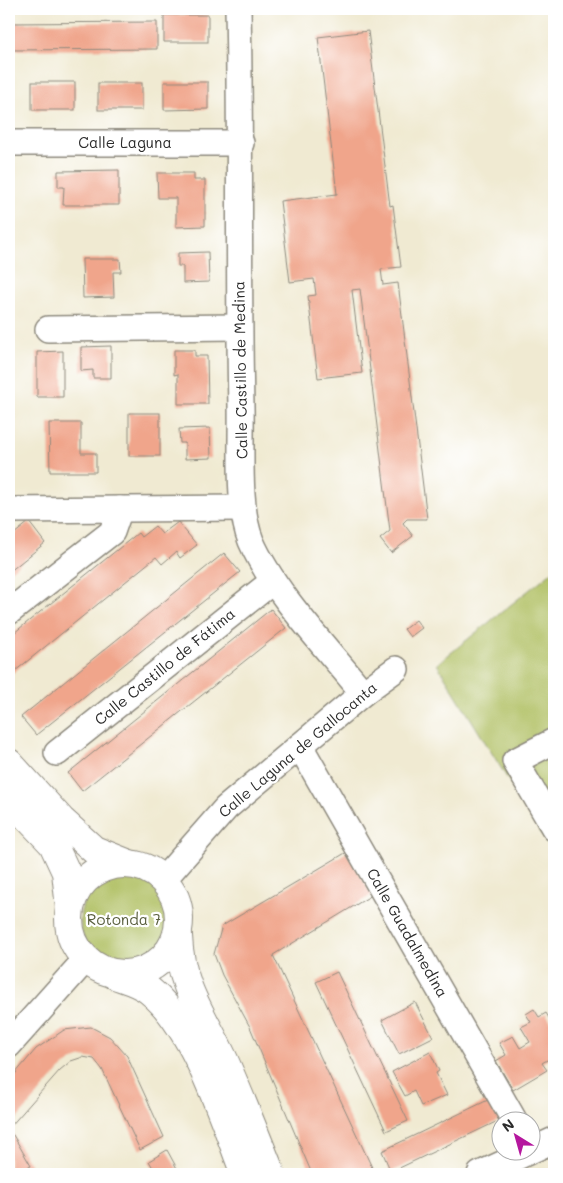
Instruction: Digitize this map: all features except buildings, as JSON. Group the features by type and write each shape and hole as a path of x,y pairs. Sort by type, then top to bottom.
{"main road":[{"path":"9,763 61,820 94,850 150,870 163,880 174,895 180,922 178,936 179,961 188,990 225,1062 271,1174"},
{"path":"9,798 53,844 66,872 70,908 70,932 74,943 97,966 150,990 178,1021 213,1094 245,1174"},
{"path":"70,908 75,894 85,880 98,871 114,865 129,864"},
{"path":"97,966 120,975 137,973 153,966 167,955 178,936"}],"street":[{"name":"Calle Castillo de Medina","path":"238,9 241,143 240,327 243,508 251,540 273,582 363,693"},
{"name":"Calle Laguna","path":"9,143 241,143"},
{"path":"48,329 240,327"},
{"path":"9,510 243,508"},
{"path":"9,612 112,532 120,510"},
{"name":"Calle Castillo de Fátima","path":"57,753 273,582"},
{"name":"Calle Laguna de Gallocanta","path":"163,880 226,808 363,693 396,669"},
{"path":"554,742 515,761 554,828"},
{"name":"Calle Guadalmedina","path":"300,746 508,1110"},
{"path":"9,1045 97,966"},
{"path":"540,1146 554,1140"},
{"path":"480,1174 510,1160"}],"green space":[{"path":"554,570 554,854 437,664"},
{"name":"Rotonda 7","path":"124,876 141,879 149,883 161,895 165,903 168,920 165,937 161,945 149,957 141,961 124,964 107,961 99,957 87,945 83,937 80,920 83,903 87,895 99,883 107,879"}]}
